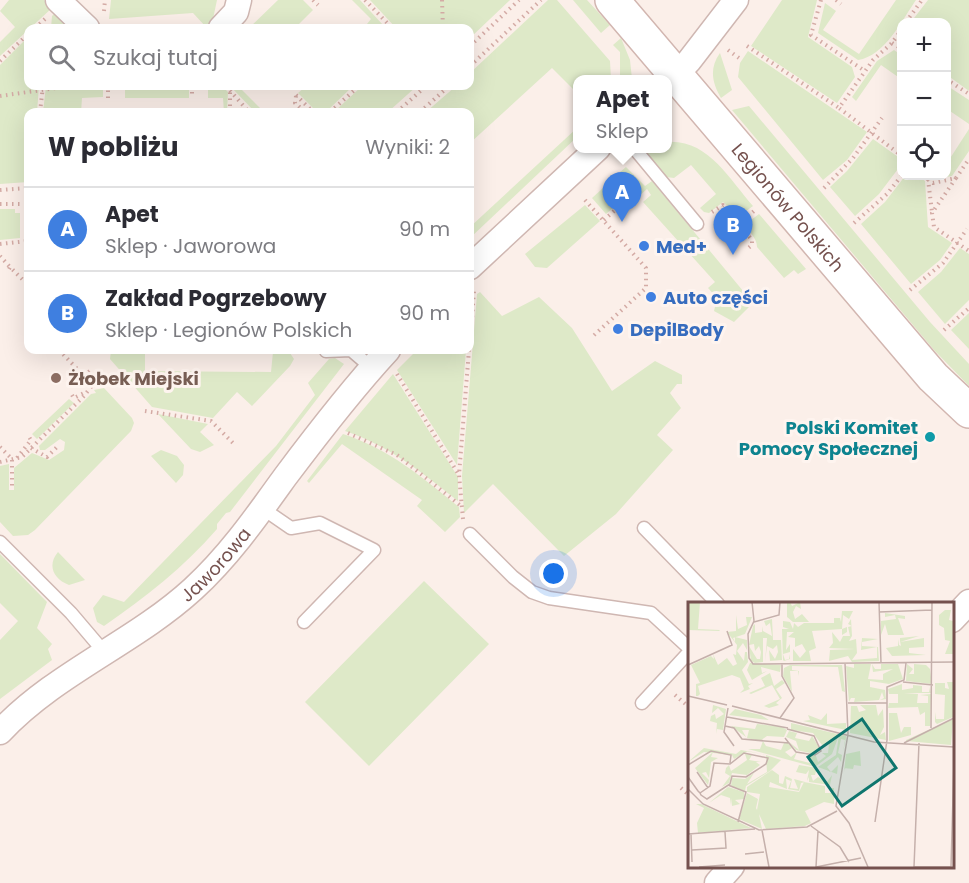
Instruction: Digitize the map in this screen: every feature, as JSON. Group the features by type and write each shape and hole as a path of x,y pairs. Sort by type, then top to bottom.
{"street":[{"path":"58,0 83,24"},
{"path":"225,24 236,12 239,0"},
{"name":"Legionów Polskich","path":"612,0 669,75"},
{"path":"672,79 735,0"},
{"name":"Legionów Polskich","path":"672,79 933,377 969,411"},
{"path":"474,277 593,153"},
{"name":"Jaworowa","path":"0,732 38,698 169,610 194,588 235,544 262,508 385,362"},
{"path":"954,618 969,602"},
{"path":"717,883 731,868"}],"lane":[{"path":"638,153 697,224"},
{"path":"362,354 385,362"},
{"path":"262,508 291,528 320,523 374,550 304,622"},
{"path":"644,528 716,602"},
{"path":"470,534 513,577 532,592 549,598 651,613 688,648"},
{"path":"0,542 71,613 105,653"},
{"path":"642,703 688,652"}],"path":[{"path":"312,0 318,5"},
{"path":"365,0 388,24"},
{"path":"442,0 443,24"},
{"path":"474,42 519,0"},
{"path":"474,62 541,0"},
{"path":"821,0 811,34 865,71"},
{"path":"836,0 841,4"},
{"path":"909,18 922,0"},
{"path":"839,108 873,60 897,36"},
{"path":"0,61 24,38"},
{"path":"892,43 897,46"},
{"path":"747,46 839,108 897,152"},
{"path":"724,47 739,58"},
{"path":"951,82 969,94"},
{"path":"0,96 32,90"},
{"path":"40,108 42,90"},
{"path":"108,90 108,98"},
{"path":"192,90 192,98"},
{"path":"334,108 354,90"},
{"path":"401,108 422,90"},
{"path":"424,108 442,90"},
{"path":"230,108 231,91"},
{"path":"231,91 246,108"},
{"path":"301,108 295,103 296,95 310,108"},
{"path":"824,188 850,163 882,118"},
{"path":"932,213 969,159"},
{"path":"604,220 624,202 616,172"},
{"path":"951,179 956,178"},
{"path":"855,224 887,194 898,180"},
{"path":"928,180 934,227 969,251"},
{"path":"929,180 933,183 947,180"},
{"path":"0,189 24,188"},
{"path":"585,200 646,268 646,288 592,337"},
{"path":"0,204 24,204"},
{"path":"697,224 723,205 752,240 752,245 747,249"},
{"path":"736,222 748,216"},
{"path":"910,290 943,263 967,229"},
{"path":"0,244 24,240"},
{"path":"0,256 24,281"},
{"path":"944,330 969,308"},
{"path":"62,354 83,377 91,370"},
{"path":"462,514 459,475 469,354"},
{"path":"385,362 459,475"},
{"path":"0,462 22,457 99,377"},
{"path":"72,395 74,398 86,392"},
{"path":"145,411 210,421 234,444"},
{"path":"341,431 369,441 397,455 462,507"},
{"path":"12,488 14,459 31,440 28,437"},
{"path":"31,448 47,457 58,446"},
{"path":"0,447 14,459"},
{"path":"681,788 688,792"}],"green space":[{"path":"9,0 44,0 52,8 35,24 24,24 24,34 0,56 0,42 15,27 0,11"},
{"path":"111,0 217,0 213,19 209,24 203,24 193,13 109,19"},
{"path":"278,0 303,0 313,10 299,24 253,24"},
{"path":"352,0 360,0 382,24 367,24 371,19"},
{"path":"370,0 510,0 474,34 474,24 392,24"},
{"path":"548,0 557,0 610,61 611,75 573,75 573,89 552,68 474,139 474,108 431,108 451,90 474,90 474,69"},
{"path":"573,0 587,0 610,25 601,33"},
{"path":"782,0 817,0 808,37 852,67 855,77 837,103 751,46"},
{"path":"896,0 916,0 904,18 897,18 897,28 885,45 868,57 858,60 818,33 825,3 836,11 823,30 859,54"},
{"path":"928,0 969,0 969,91 951,78 951,18 914,18"},
{"path":"56,12 69,24 51,24 52,16"},
{"path":"621,38 630,60 632,75 620,75 620,52 613,45"},
{"path":"24,41 24,90 39,90 37,108 24,108 24,182 0,184 0,65"},
{"path":"894,50 897,52 897,76 881,65 856,101 852,97 877,61"},
{"path":"748,51 867,132 847,160 823,180 738,77 740,63"},
{"path":"720,53 732,90 721,98 713,76 714,64"},
{"path":"951,88 969,100 969,124 951,112"},
{"path":"46,90 103,90 103,97 82,98 81,108 43,108"},
{"path":"125,90 189,90 189,98 125,98"},
{"path":"208,90 226,90 228,92 227,108 224,108 223,98 208,98"},
{"path":"234,90 242,90 260,108 251,108"},
{"path":"301,90 349,90 330,108 313,108 298,93"},
{"path":"358,90 413,90 392,108 338,108"},
{"path":"749,106 930,322 969,364 969,386 934,350 732,110"},
{"path":"969,129 969,151 951,176 951,157"},
{"path":"573,132 573,141 474,234 474,223"},
{"path":"873,139 897,156 897,170 879,194 855,216 830,187 847,171"},
{"path":"672,142 694,147 706,154 726,173 753,206 738,217 723,202 709,213 704,212 700,208 716,194 691,165 674,178 666,177 646,153 672,153"},
{"path":"626,167 645,186 652,181 753,303 734,322 714,311 717,298 708,288 715,282 643,202 651,195 647,189 629,205 620,172"},
{"path":"614,178 619,203 606,214 592,198"},
{"path":"902,180 924,180 928,227 952,243 940,260 911,284 861,224 885,202"},
{"path":"585,205 600,221 547,268 535,267 525,254"},
{"path":"0,209 15,209 15,213 20,213 20,238 0,240"},
{"path":"759,214 806,269 798,274 794,270 784,278 757,247 747,223"},
{"path":"960,248 969,254 969,300 945,324 918,292 941,272"},
{"path":"480,292 502,316 539,297 572,328 612,391 655,361 682,375 682,384 677,384 670,393 681,408 657,435 673,450 616,514 564,556 493,484 464,513 462,476 472,354 474,354 477,294"},
{"path":"969,313 969,349 951,330"},
{"path":"111,354 145,354 145,371 271,372 273,354 291,354 294,359 252,406 237,392 213,418 152,407 110,359"},
{"path":"413,354 466,354 457,465 397,370"},
{"path":"335,358 344,364 230,512 226,513 217,524 217,529 191,557 149,593 104,626 97,622 93,608 103,595 124,602 276,446 315,395 308,383 329,359"},
{"path":"393,374 458,477 458,501 391,452 345,431"},
{"path":"104,388 132,418 134,423 131,431 35,530 28,535 13,536 0,522 0,466 9,464 9,490 14,490 14,468 32,453 49,460 64,450 65,442 60,439 45,450 40,450 39,446 91,394 96,393 94,390"},
{"path":"69,399 74,403 37,439 32,434"},
{"path":"158,414 208,424 200,432 214,445 200,452 191,449"},
{"path":"343,434 376,448 404,465 459,507 460,517 445,532 417,506 422,500 342,444 309,483 307,481"},
{"path":"161,450 177,456 184,465 183,475 176,483 151,456"},
{"path":"58,552 85,580 69,585 59,579 52,567"},
{"path":"0,554 47,602 37,628 52,644 48,649 52,660 0,699 0,640 18,621 0,603"},
{"path":"424,581 489,644 369,766 305,702"}],"place":[{"name":"Apet","path":"622,222"},
{"name":"Med+","path":"644,246"},
{"name":"Zakład Pogrzebowy","path":"733,255"},
{"name":"Auto części","path":"651,297"},
{"name":"DepilBody","path":"618,329"},
{"name":"Żłobek Miejski","path":"56,378"},
{"name":"Polski Komitet Pomocy Społecznej","path":"930,437"}]}
